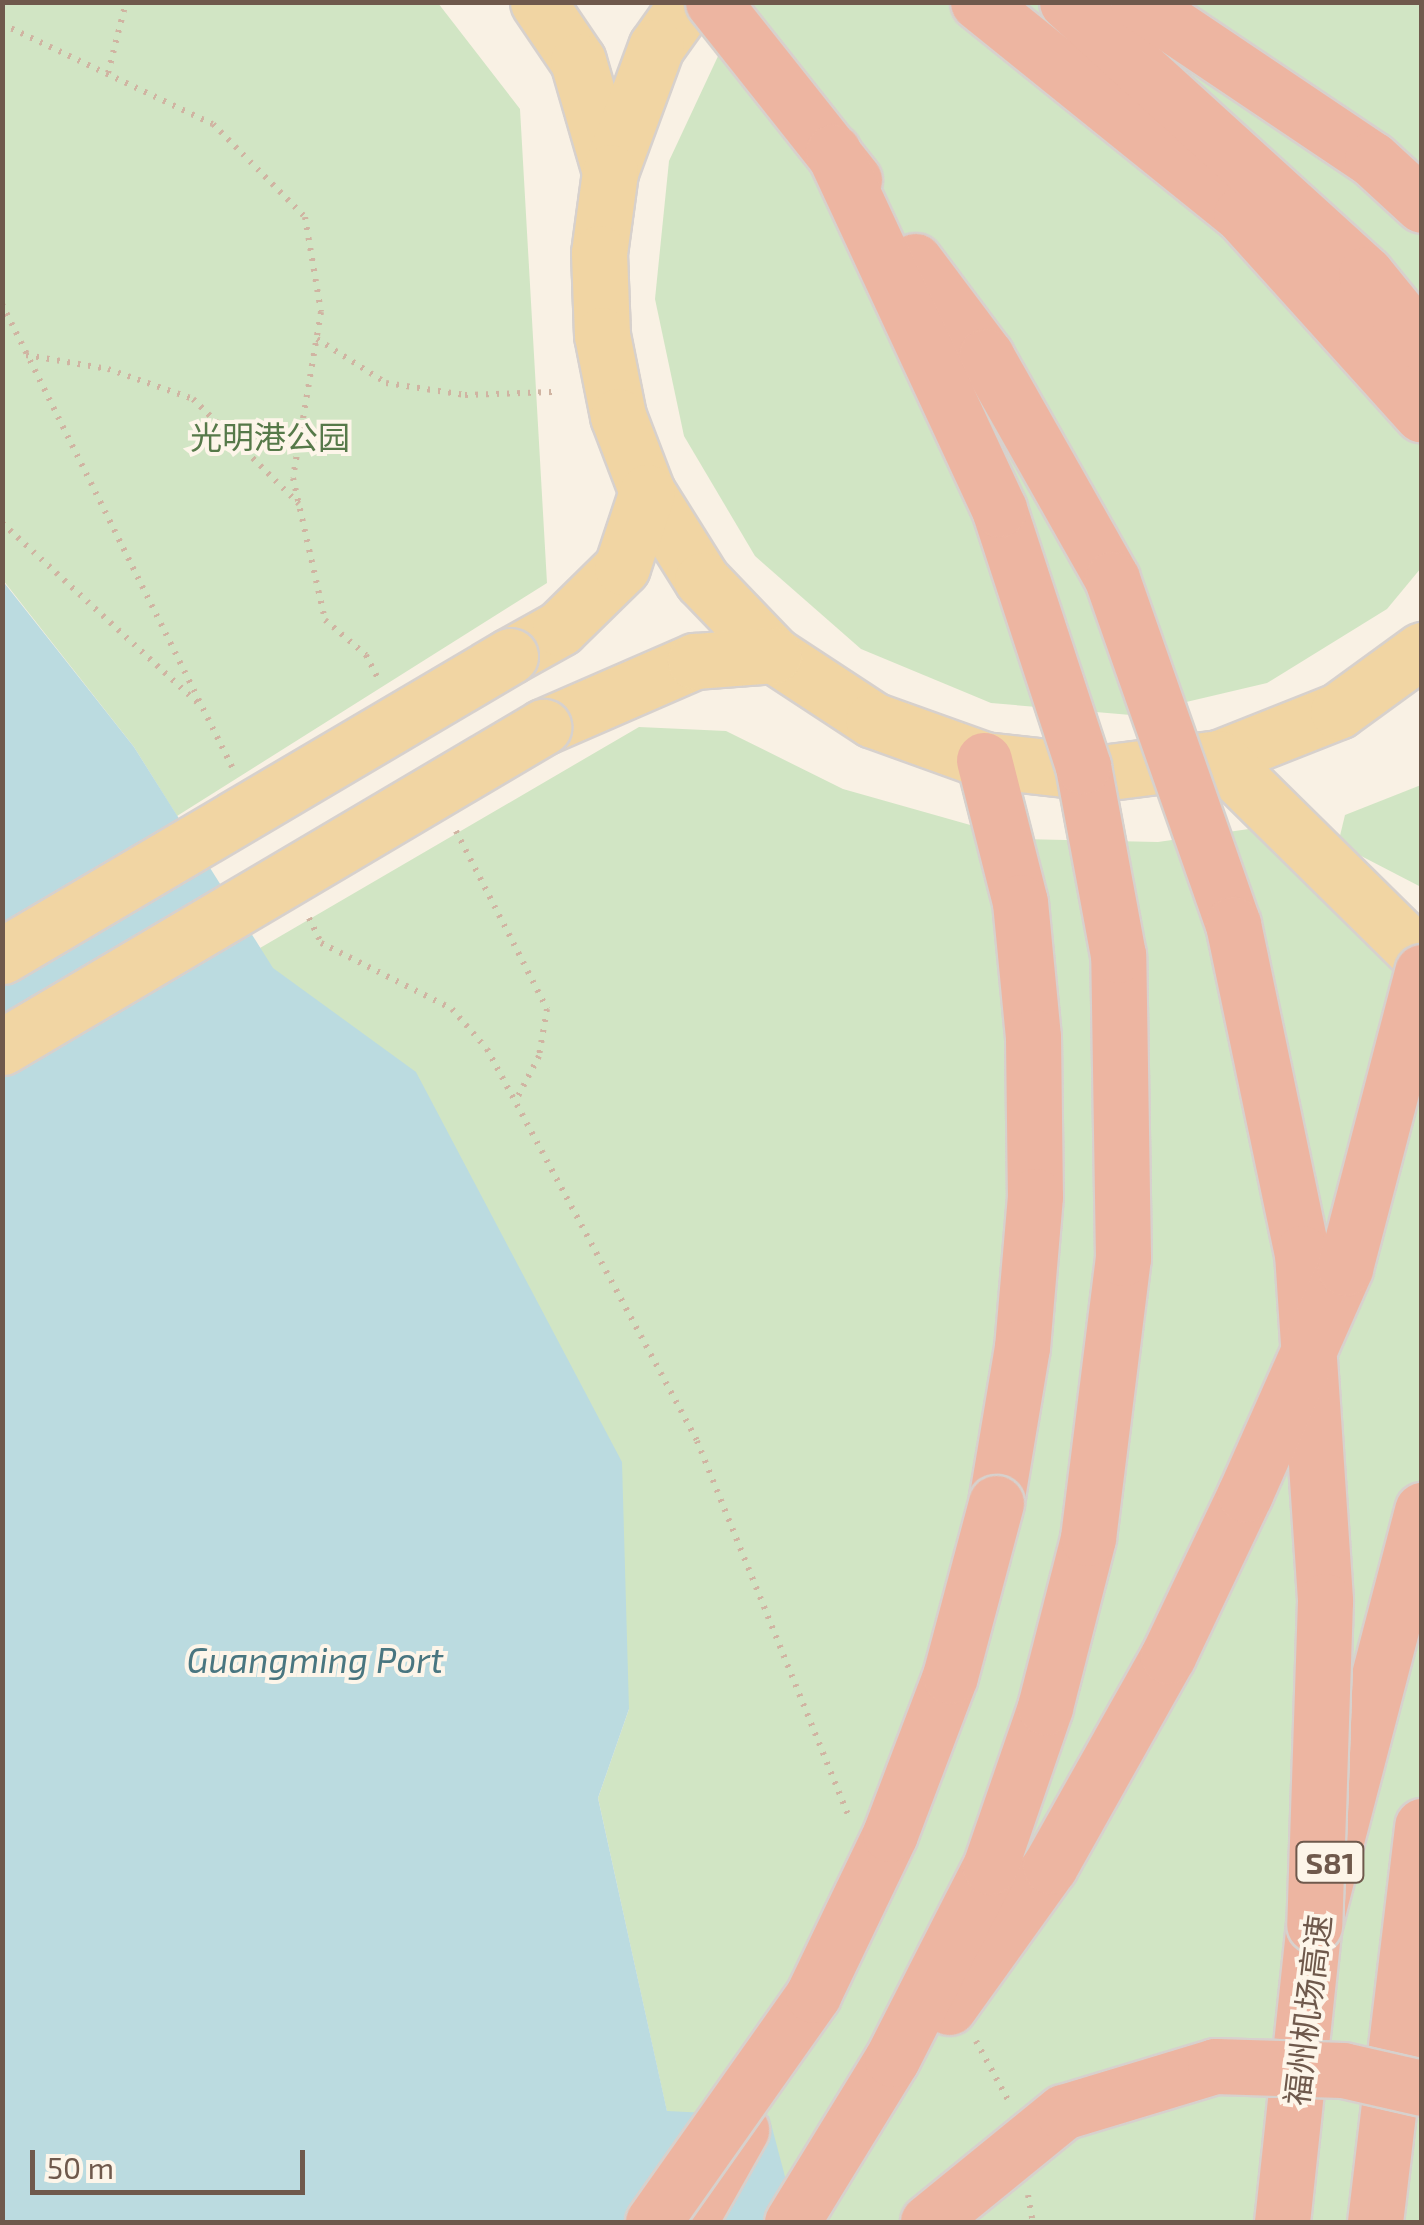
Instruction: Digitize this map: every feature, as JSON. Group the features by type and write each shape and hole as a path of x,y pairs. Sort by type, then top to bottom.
{"highway":[{"path":"713,2 833,152 986,356 1112,579 1232,924 1302,1253 1324,1601 1314,1925"},
{"path":"978,2 1241,214 1422,415"},
{"path":"1067,2 1366,274 1422,343"},
{"path":"1138,2 1372,159 1422,204"},
{"path":"792,2222 892,2059 990,1866 1045,1707 1088,1538 1123,1258 1118,955 1083,766 999,509 833,152"},
{"path":"689,2222 813,1995 890,1834 950,1676 996,1503 1026,1309 1034,1077 1020,902 984,760"},
{"path":"804,2222 1050,1866 1168,1656 1346,1268 1422,972"},
{"name":"福州机场高速","path":"1282,2222 1314,1925 1422,1510"},
{"name":"S81","path":"1378,2211 1422,1826"},
{"path":"653,2222 813,1995"},
{"path":"928,2222 1063,2112 1215,2066 1343,2070 1422,2088"}],"main road":[{"path":"538,2 578,60 610,172"},
{"path":"688,2 656,47 610,172 599,253 602,335 618,416 648,492 702,580 774,654 873,720 984,760 1102,773 1219,758 1338,711 1422,650"},
{"path":"2,956 560,628 622,568 648,492"},
{"path":"2,1047 543,727 696,661 774,654"},
{"path":"1219,758 1422,958"}],"path":[{"path":"108,73 126,2"},
{"path":"2,24 213,124 305,217 321,312 293,478 324,620 366,654 384,689"},
{"path":"2,304 236,775"},
{"path":"317,339 386,383 464,395 552,392"},
{"path":"25,355 108,369 194,399 299,505"},
{"path":"2,523 202,708"},
{"path":"446,811 547,1009 540,1056 515,1102"},
{"path":"304,910 321,943 452,1009 515,1102 697,1441 856,1829"},
{"path":"970,2030 1012,2115"},
{"path":"1026,2187 1033,2222"}],"green space":[{"name":"光明港公园","path":"3,3 438,3 520,109 547,583 177,816 134,747 3,580"},
{"path":"754,3 1421,3 1421,568 1387,609 1267,683 1131,715 991,703 861,649 755,556 684,436 655,299 669,161 734,22"},
{"path":"639,727 726,731 843,789 1020,839 1158,842 1256,828 1421,997 1421,2222 797,2222 667,2112 598,1798 629,1709 260,948"},
{"path":"1421,785 1421,887 1338,844 1345,815"}],"water":[{"name":"Guangming Port","path":"2,580 134,747 273,968 416,1072 622,1462 629,1709 598,1798 667,2111 769,2116 797,2222 3,2222"}]}
